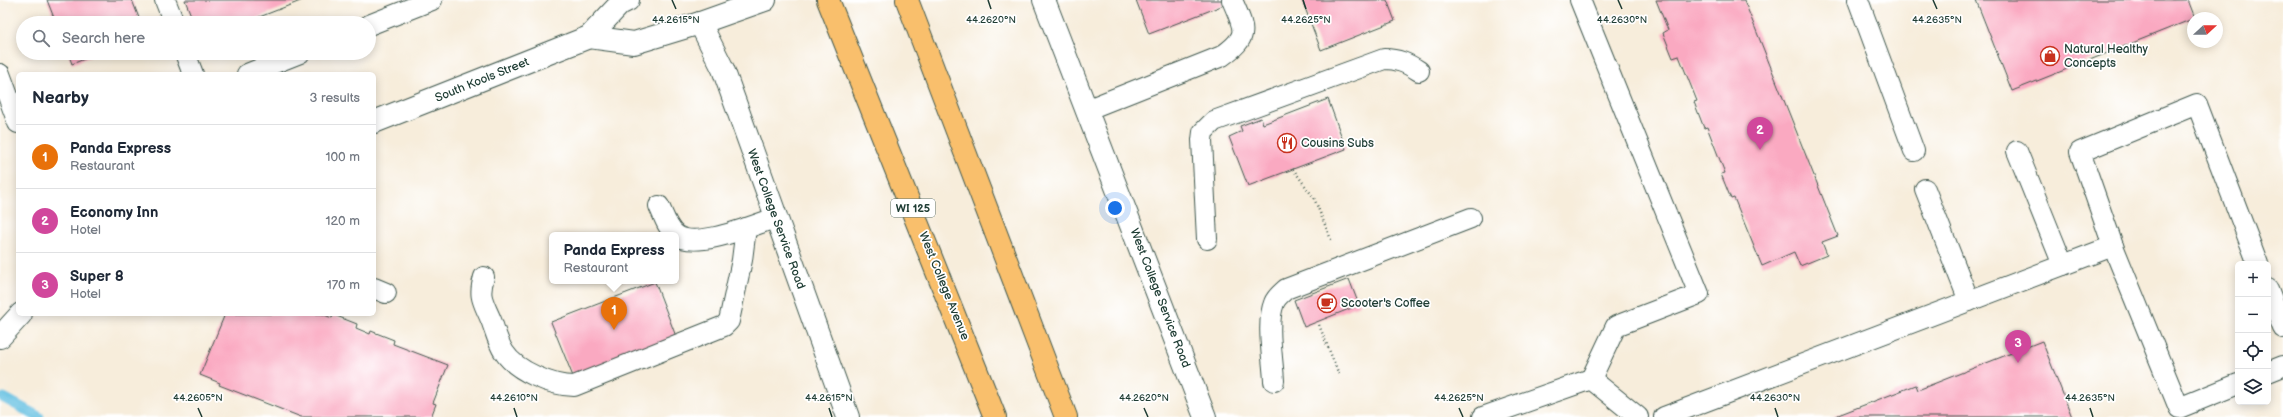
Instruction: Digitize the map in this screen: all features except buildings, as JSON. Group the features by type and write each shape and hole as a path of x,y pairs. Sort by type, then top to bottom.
{"main road":[{"name":"West College Avenue","path":"828,0 995,417"},
{"path":"907,0 1066,417"}],"street":[{"name":"South Kools Street","path":"376,121 589,37 620,4 628,0"},
{"name":"South Kools Street","path":"589,37 634,43 700,23 765,0"},
{"name":"West College Service Road","path":"1044,0 1205,417"},
{"name":"West College Service Road","path":"700,23 723,69 775,218 848,417"},
{"path":"0,337 19,316"}],"lane":[{"path":"165,0 171,16"},
{"path":"376,22 432,0"},
{"path":"1086,110 1222,56 1239,44 1243,31 1232,0"},
{"path":"1483,417 1591,379 1616,326 1699,294 1580,0"},
{"path":"1858,0 1914,151"},
{"path":"1207,239 1202,140 1203,132 1214,121 1384,59 1396,59 1409,64 1418,71"},
{"path":"188,60 192,72"},
{"path":"252,72 282,60"},
{"path":"0,74 16,118"},
{"path":"2235,385 2179,408 2113,246 2080,152 2197,104 2257,261"},
{"path":"2017,151 2063,265"},
{"path":"1925,189 1969,301"},
{"path":"659,206 668,226 673,232"},
{"path":"679,236 685,239 700,240 746,228 775,218"},
{"path":"1274,381 1271,323 1272,308 1275,301 1286,289 1471,218"},
{"path":"484,276 480,293 503,351 510,360 517,366 553,384 574,386 724,326 729,321 742,260 746,228"},
{"path":"1664,417 2113,246"},
{"path":"2271,297 2283,328"},
{"path":"2271,371 2283,366"},
{"path":"1591,379 1638,417"}],"path":[{"path":"1293,169 1314,198 1334,246"},
{"path":"1319,325 1340,377"}],"waterway":[{"path":"4,398 39,417"}],"place":[{"name":"Natural Healthy Concepts","path":"2050,56"},
{"name":"Cousins Subs","path":"1287,143"},
{"name":"Economy Inn","path":"1760,150"},
{"name":"Scooter's Coffee","path":"1327,303"},
{"name":"Panda Express","path":"614,330"},
{"name":"Super 8","path":"2018,363"}]}
